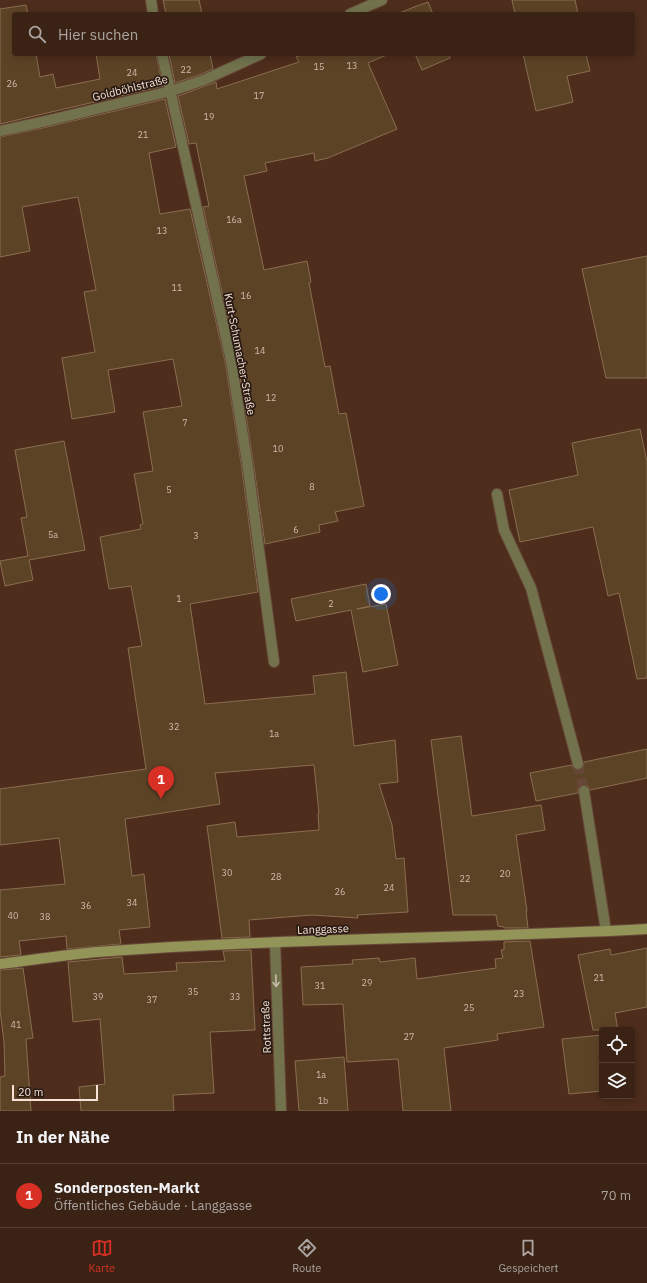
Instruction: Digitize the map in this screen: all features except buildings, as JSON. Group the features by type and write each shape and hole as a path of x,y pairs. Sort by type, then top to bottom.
{"main road":[{"name":"Langgasse","path":"0,964 95,952 275,942 647,929"}],"street":[{"path":"151,0 153,12"},
{"path":"355,12 382,0"},
{"name":"Kurt-Schumacher-Straße","path":"162,56 231,360 248,468 274,662"},
{"name":"Goldböhlstraße","path":"0,132 170,91 204,80 257,56"},
{"path":"497,494 504,530 531,588 578,764"},
{"path":"584,791 606,931"},
{"name":"Rottstraße","path":"275,942 282,1111"}],"tunnel":[{"path":"578,764 584,791"}],"place":[{"name":"Sonderposten-Markt","path":"161,799"}]}
